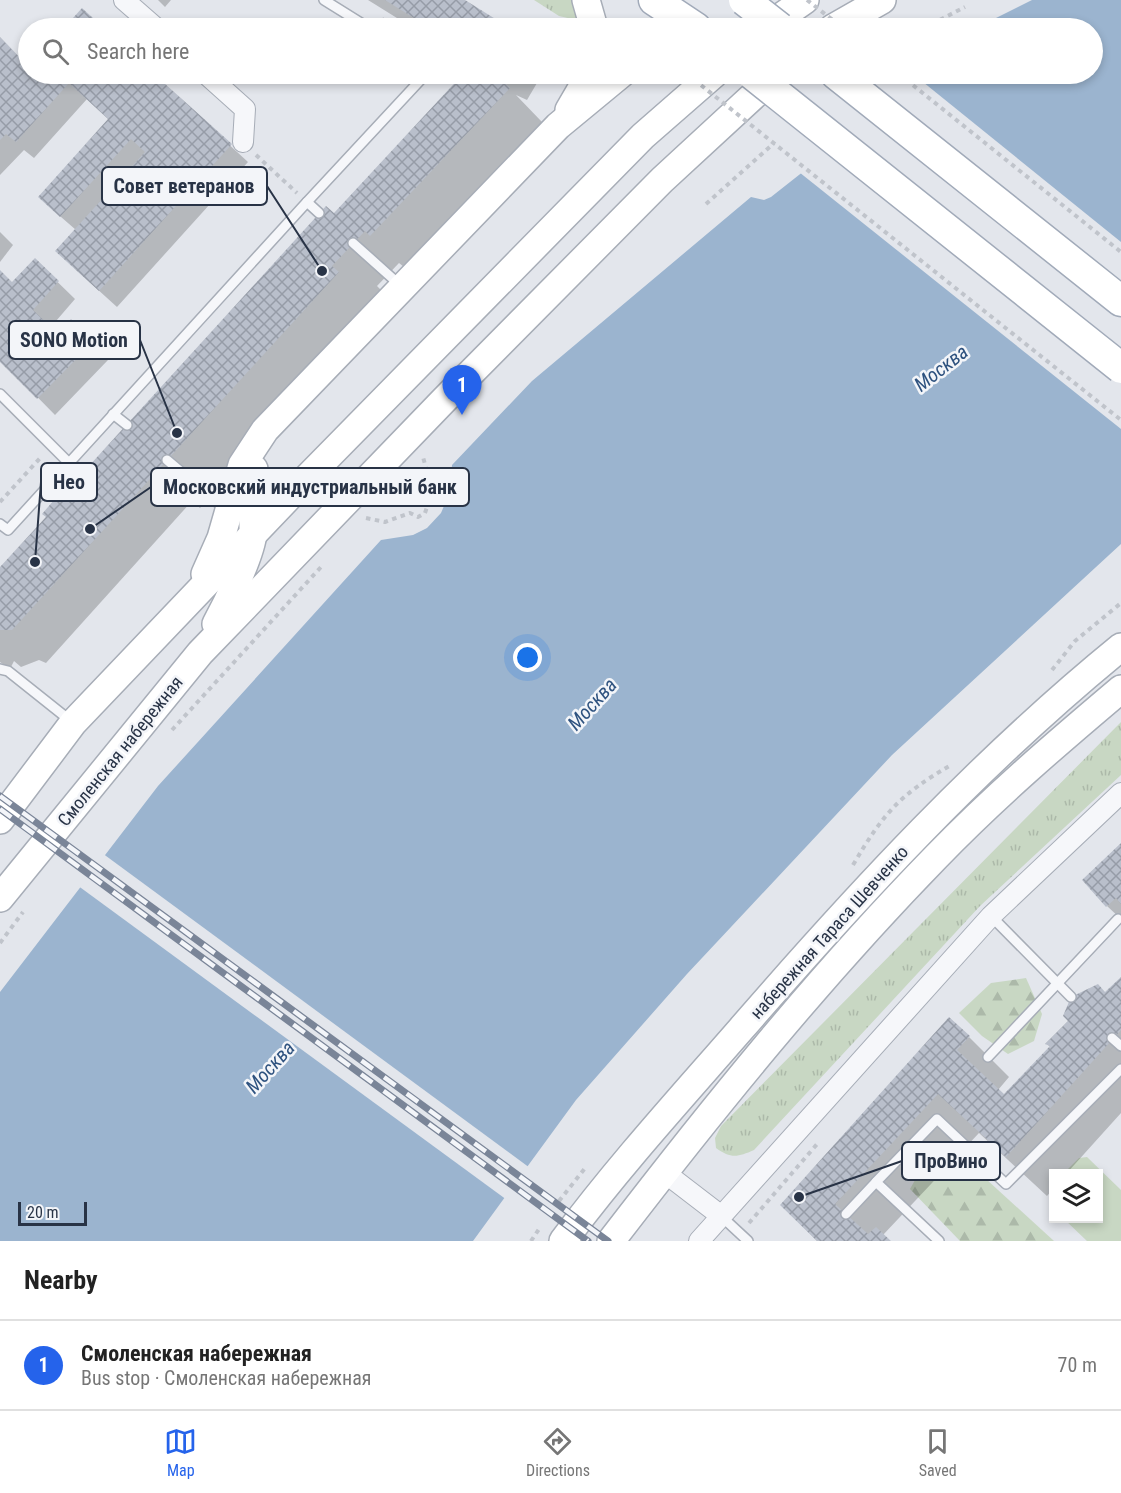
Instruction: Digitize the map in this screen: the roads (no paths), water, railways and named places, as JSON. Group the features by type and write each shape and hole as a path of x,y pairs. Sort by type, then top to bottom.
{"main road":[{"path":"586,0 591,18"},
{"path":"654,0 681,18"},
{"path":"744,0 767,18"},
{"path":"780,18 806,0"},
{"path":"850,18 882,0"},
{"path":"558,126 584,84"},
{"path":"188,601 221,538 242,465 266,430 401,286 558,126 609,84"},
{"path":"0,820 74,723 188,601 643,136 703,84"},
{"path":"765,84 1121,368"},
{"name":"Смоленская набережная","path":"0,898 200,653 445,399 662,180 766,84"},
{"path":"849,84 1121,301"},
{"path":"200,653 230,598 253,534 250,505 256,457 266,430"},
{"path":"256,457 259,470 266,479 275,484 284,485 299,480 317,468"},
{"name":"набережная Тараса Шевченко","path":"563,1241 648,1135 812,947 906,845 1002,753 1121,647"},
{"name":"набережная Тараса Шевченко","path":"611,1241 664,1172 798,1008 936,857 1015,780 1121,689"}],"street":[{"path":"124,0 145,18"},
{"path":"217,84 245,110 243,142"},
{"path":"699,1241 991,916 1121,794"},
{"path":"664,1172 720,1215"}],"lane":[{"path":"324,0 353,18"},
{"path":"0,524 8,530 417,84"},
{"path":"307,202 319,213"},
{"path":"353,243 401,286"},
{"path":"0,394 69,463"},
{"path":"113,414 127,425"},
{"path":"167,460 228,512"},
{"path":"0,669 8,671 74,723"},
{"path":"991,916 1071,997"},
{"path":"988,1057 1118,919"},
{"path":"1112,1038 1121,1046"},
{"path":"846,1214 938,1119 1006,1184 1121,1069"},
{"path":"876,1182 939,1241"},
{"path":"720,1215 748,1241"}],"water":[{"name":"Москва","path":"1032,0 1121,0 1121,544 892,755 687,974 576,1100 473,1241 0,1241 0,992 158,786 381,540 413,535 427,528 441,513 450,492 452,465 532,381 751,197 764,200 771,197 914,84 1103,84 1103,18 996,18"}],"railway":[{"path":"0,796 608,1241"},
{"path":"0,809 588,1241"}],"place":[{"name":"Совет ветеранов","path":"322,271"},
{"name":"Смоленская набережная","path":"462,415"},
{"name":"SONO Motion","path":"177,433"},
{"name":"Московский индустриальный банк","path":"90,529"},
{"name":"Нео","path":"35,562"},
{"name":"ПроВино","path":"799,1197"}]}
